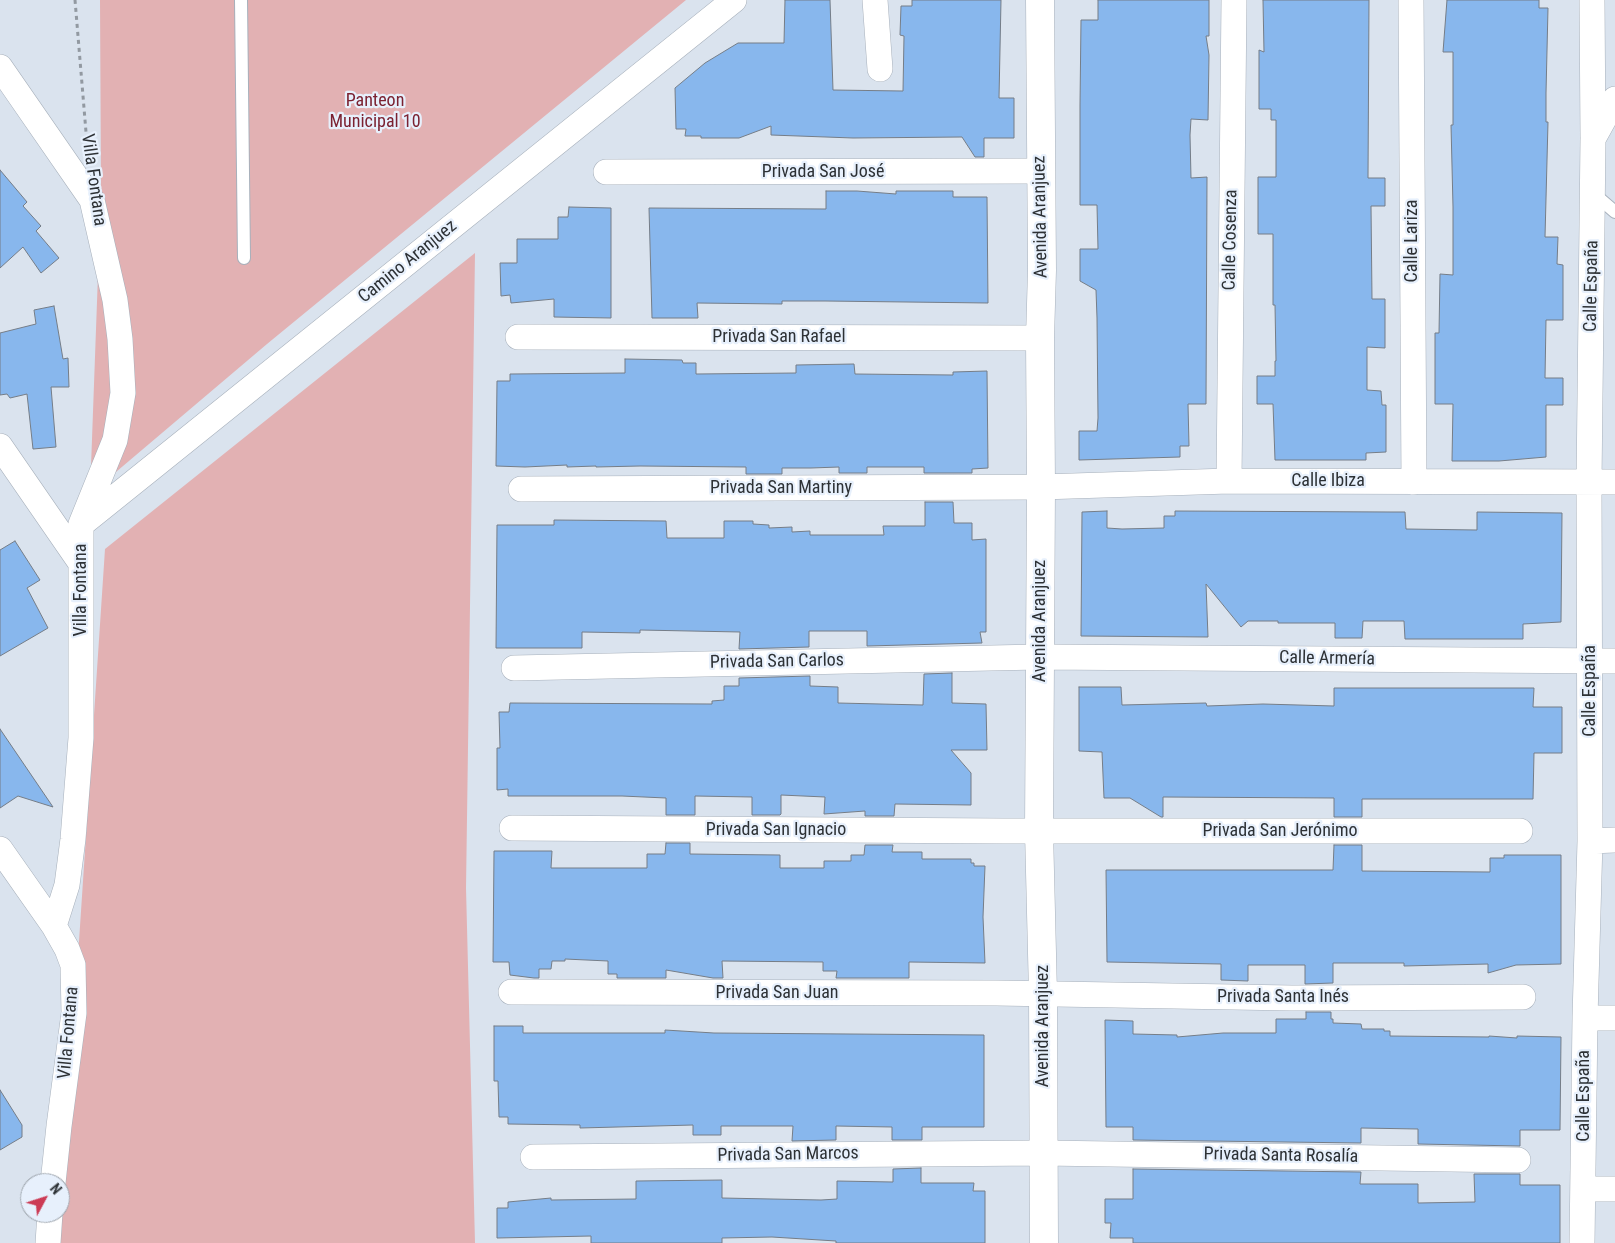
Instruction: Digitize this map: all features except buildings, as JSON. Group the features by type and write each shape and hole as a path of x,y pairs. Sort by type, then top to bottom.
{"street":[{"name":"Camino Aranjuez","path":"81,524 734,0"},
{"path":"875,0 880,69"},
{"name":"Avenida Aranjuez","path":"1040,0 1042,270 1040,338 1039,831 1043,994 1044,1243"},
{"name":"Calle Cosenza","path":"1229,481 1234,0"},
{"name":"Calle Lariza","path":"1411,0 1414,482"},
{"name":"Calle España","path":"1582,1243 1590,841 1589,482 1593,193 1592,0"},
{"name":"Villa Fontana","path":"0,66 92,200 115,300 120,339 122,393 115,440 81,524 81,738 73,839 67,885 54,926 67,949 73,965 74,1013 54,1173"},
{"name":"Calle España","path":"1593,139 1615,99"},
{"name":"Privada San José","path":"606,172 1040,172"},
{"name":"Privada San Rafael","path":"518,337 1040,338"},
{"path":"0,446 80,562"},
{"name":"Calle Ibiza","path":"1041,487 1229,481 1615,482"},
{"name":"Privada San Martiny","path":"521,489 1041,487"},
{"name":"Calle Armería","path":"1040,657 1615,662"},
{"name":"Privada San Carlos","path":"514,668 1040,657"},
{"name":"Privada San Ignacio","path":"512,828 1039,831"},
{"name":"Privada San Jerónimo","path":"1039,831 1520,831"},
{"path":"1590,841 1615,840"},
{"path":"0,850 54,926"},
{"name":"Privada San Juan","path":"511,992 1043,994"},
{"name":"Privada Santa Inés","path":"1043,994 1292,998 1523,997"},
{"path":"1585,1018 1615,1018"},
{"name":"Privada San Marcos","path":"532,1158 1043,1153"},
{"name":"Privada Santa Rosalía","path":"1043,1153 1518,1160"},
{"path":"1584,1189 1615,1189"},
{"path":"48,1243 49,1223"}],"lane":[{"path":"241,0 244,258"},
{"path":"1593,193 1615,212"}],"path":[{"name":"Villa Fontana","path":"75,0 88,152"}],"green space":[{"name":"Panteon Municipal 10","path":"100,0 686,0 267,344 90,494 101,192"},
{"path":"475,253 466,888 475,1243 59,1243 60,1223 70,1223 70,1173 64,1173 105,549"}]}
